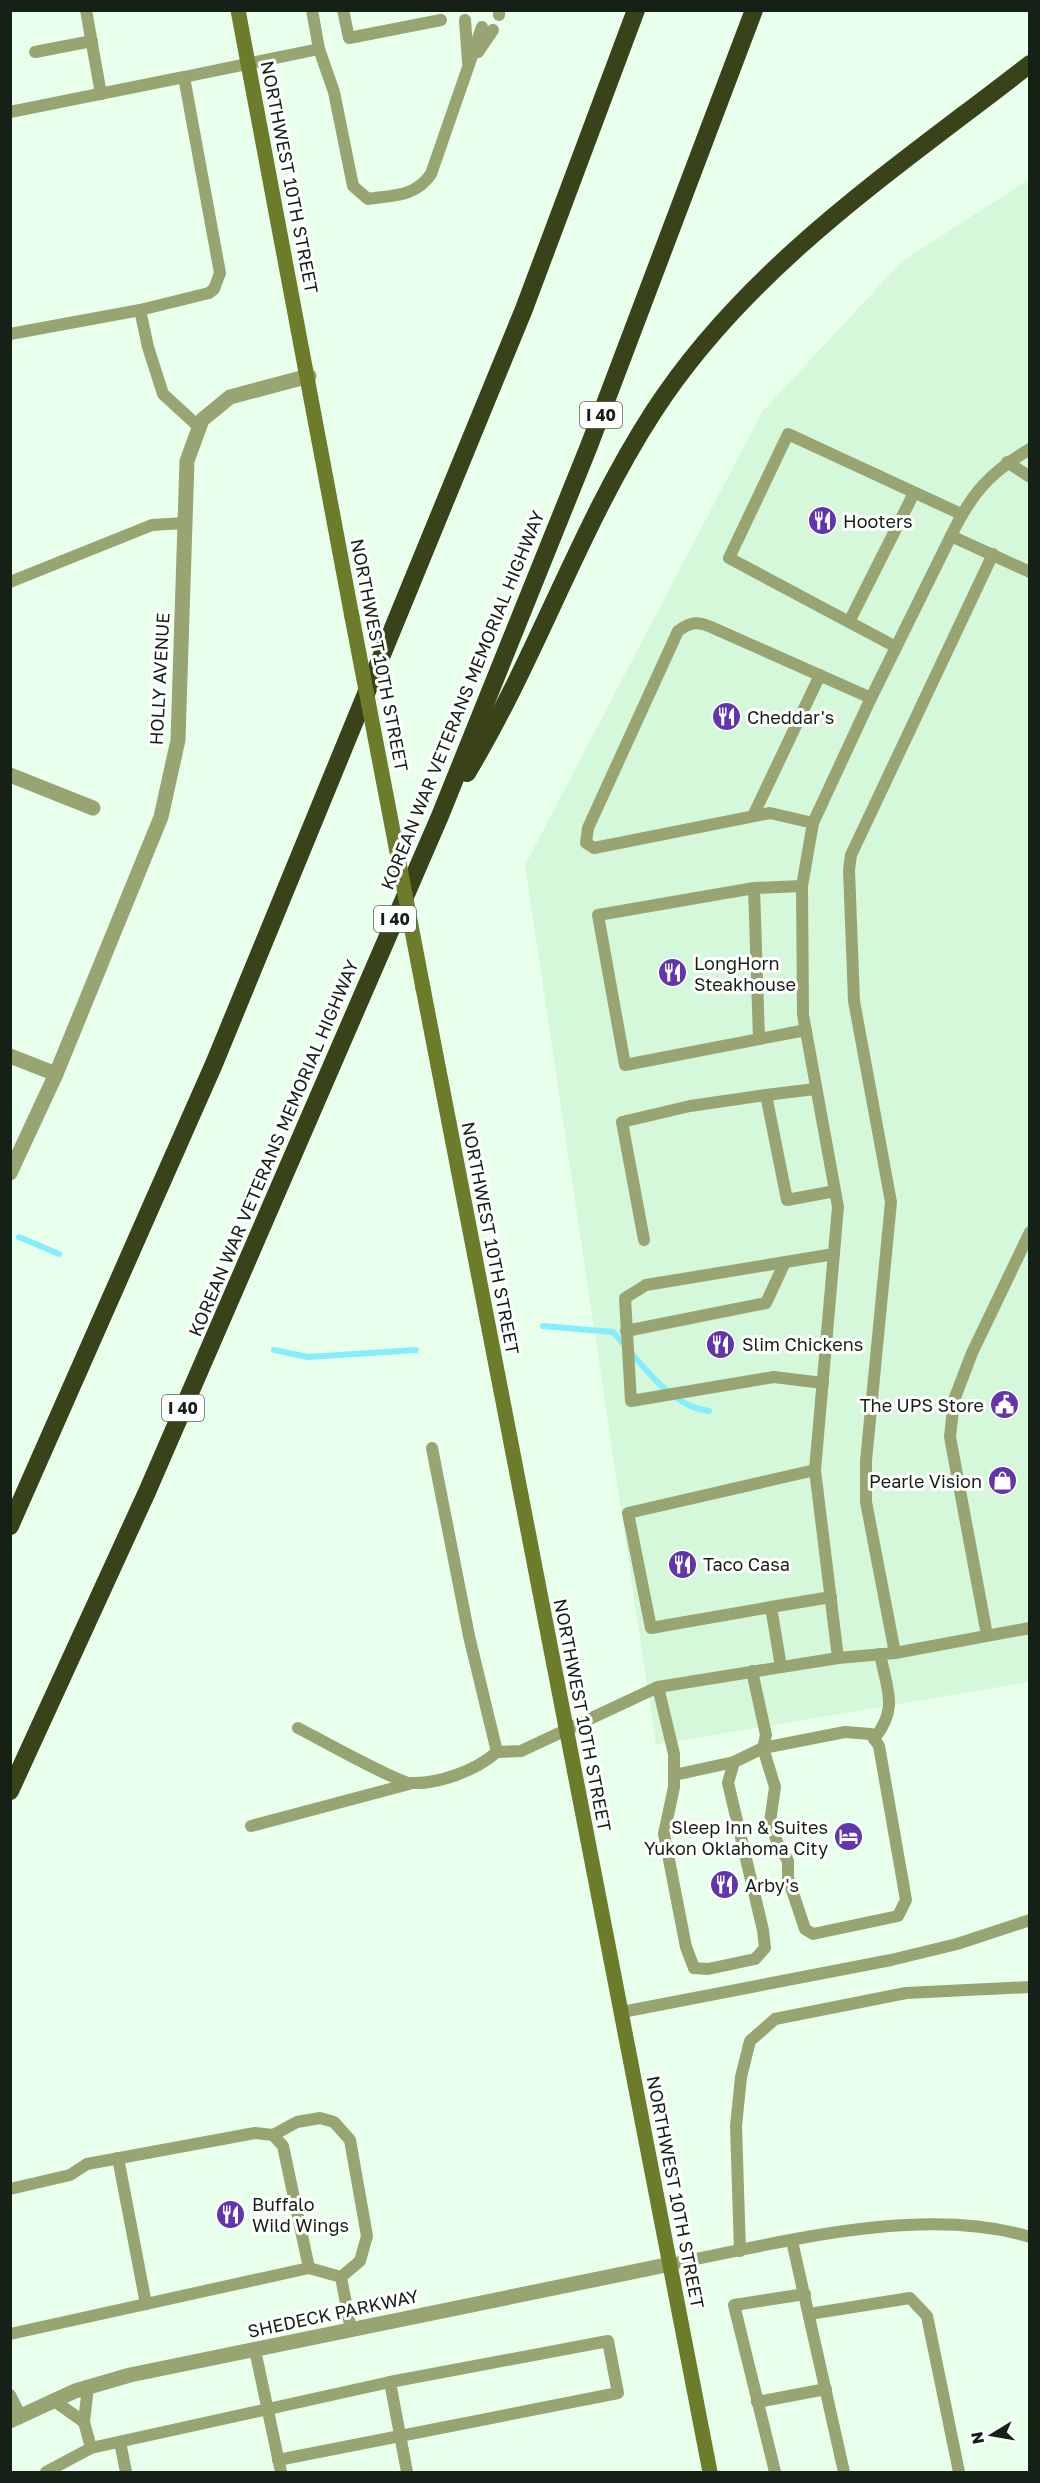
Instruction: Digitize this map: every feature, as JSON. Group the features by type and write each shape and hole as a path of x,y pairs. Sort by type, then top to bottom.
{"highway":[{"path":"10,1526 242,998 524,309 636,10"},
{"name":"KOREAN WAR VETERANS MEMORIAL HIGHWAY","path":"10,1791 151,1481 440,816 589,446 754,10"},
{"path":"440,816 495,727 622,464 654,410 690,361 734,309 783,258 834,215 1029,64"}],"main road":[{"name":"NORTHWEST 10TH STREET","path":"238,10 565,1729 710,2472"}],"street":[{"name":"HOLLY AVENUE","path":"10,1173 56,1074 161,817 178,740 187,461 199,427 202,420 230,397 309,376"},
{"path":"10,775 93,808"},
{"path":"10,1056 56,1074"},
{"name":"SHEDECK PARKWAY","path":"15,2418 53,2400 130,2375 670,2264"}],"lane":[{"path":"86,10 101,94"},
{"path":"312,10 319,49 334,92 352,186 368,199 407,193 422,187 431,174 468,66 488,28"},
{"path":"343,10 348,38 441,20"},
{"path":"465,20 468,66"},
{"path":"35,52 92,41"},
{"path":"10,112 319,49"},
{"path":"10,334 140,310 208,293 214,288 220,273 184,77"},
{"path":"140,310 148,347 164,394 199,427"},
{"path":"896,647 729,558 788,434 962,514"},
{"path":"838,1658 815,1470 838,1208 803,1015 802,886 813,823 871,698 968,502 1007,462 1029,449"},
{"path":"1007,462 1029,477"},
{"path":"849,622 914,492"},
{"path":"10,582 152,525 185,523"},
{"path":"951,536 1029,572"},
{"path":"895,1653 866,1502 866,1461 891,1202 854,1001 849,870 851,855 993,554"},
{"path":"813,823 770,813 594,848 586,843 588,828 678,631 687,624 698,622 711,627 871,698"},
{"path":"753,816 820,675"},
{"path":"802,886 754,888 598,915 625,1065 806,1030"},
{"path":"754,888 759,1039"},
{"path":"644,1240 622,1122 690,1106 815,1089"},
{"path":"766,1095 787,1200 835,1191"},
{"path":"987,1635 950,1437 954,1400 972,1353 1029,1232"},
{"path":"823,1383 774,1377 631,1401 625,1298 646,1285 834,1254"},
{"path":"626,1331 766,1303 785,1262"},
{"path":"432,1448 469,1636 496,1752"},
{"path":"815,1470 628,1513 651,1628 831,1597"},
{"path":"771,1607 782,1667"},
{"path":"251,1826 409,1784 464,1772 485,1762 496,1752 521,1751 658,1687 838,1658 895,1653 1029,1628"},
{"path":"874,1739 888,1722 890,1701 880,1654"},
{"path":"674,1775 734,1762 763,1748 845,1732 871,1734 879,1746 906,1900 898,1916 813,1934 805,1929 788,1878 788,1861 777,1842 770,1822 775,1787 763,1748 766,1735 752,1671"},
{"path":"658,1687 674,1754 674,1787 664,1834 686,1947 694,1968 708,1969 755,1959 765,1948 763,1930 728,1783 734,1762"},
{"path":"298,1728 409,1784"},
{"path":"622,2012 891,1960 957,1944 1029,1920"},
{"path":"740,2251 736,2126 741,2077 750,2041 775,2019 906,1993 1029,1987"},
{"path":"10,2189 70,2175 87,2164 255,2133 273,2135 297,2122 321,2118 334,2122 350,2140 367,2236 360,2261 341,2277"},
{"path":"273,2135 283,2146 309,2268"},
{"path":"118,2158 146,2304"},
{"path":"670,2264 792,2241 884,2227 952,2223 1007,2230 1029,2237"},
{"path":"792,2241 844,2472"},
{"path":"10,2334 309,2268 341,2277"},
{"path":"341,2277 351,2330"},
{"path":"775,2472 734,2305 805,2294"},
{"path":"809,2314 910,2298 927,2316 959,2472"},
{"path":"46,2472 90,2448 120,2442 269,2409 390,2382 608,2341 618,2393 400,2436 280,2466 269,2409 255,2349"},
{"path":"390,2382 407,2472"},
{"path":"88,2387 84,2422 90,2448"},
{"path":"758,2402 826,2389"},
{"path":"10,2395 15,2418"},
{"path":"53,2400 84,2422"},
{"path":"120,2442 126,2472"}],"shaded area":[{"path":"1029,179 1029,1682 656,1745 525,865 762,412 901,262"}],"waterway":[{"path":"19,1237 59,1254"},
{"path":"543,1326 613,1332 667,1391 694,1407 709,1411"},
{"path":"274,1350 308,1357 416,1350"}],"place":[{"name":"Hooters","path":"822,521"},
{"name":"Cheddar's","path":"726,717"},
{"name":"LongHorn Steakhouse","path":"673,973"},
{"name":"Slim Chickens","path":"721,1344"},
{"name":"The UPS Store","path":"1005,1405"},
{"name":"Pearle Vision","path":"1003,1481"},
{"name":"Taco Casa","path":"682,1564"},
{"name":"Sleep Inn & Suites Yukon Oklahoma City","path":"849,1837"},
{"name":"Arby's","path":"724,1885"},
{"name":"Buffalo Wild Wings","path":"231,2214"}]}
